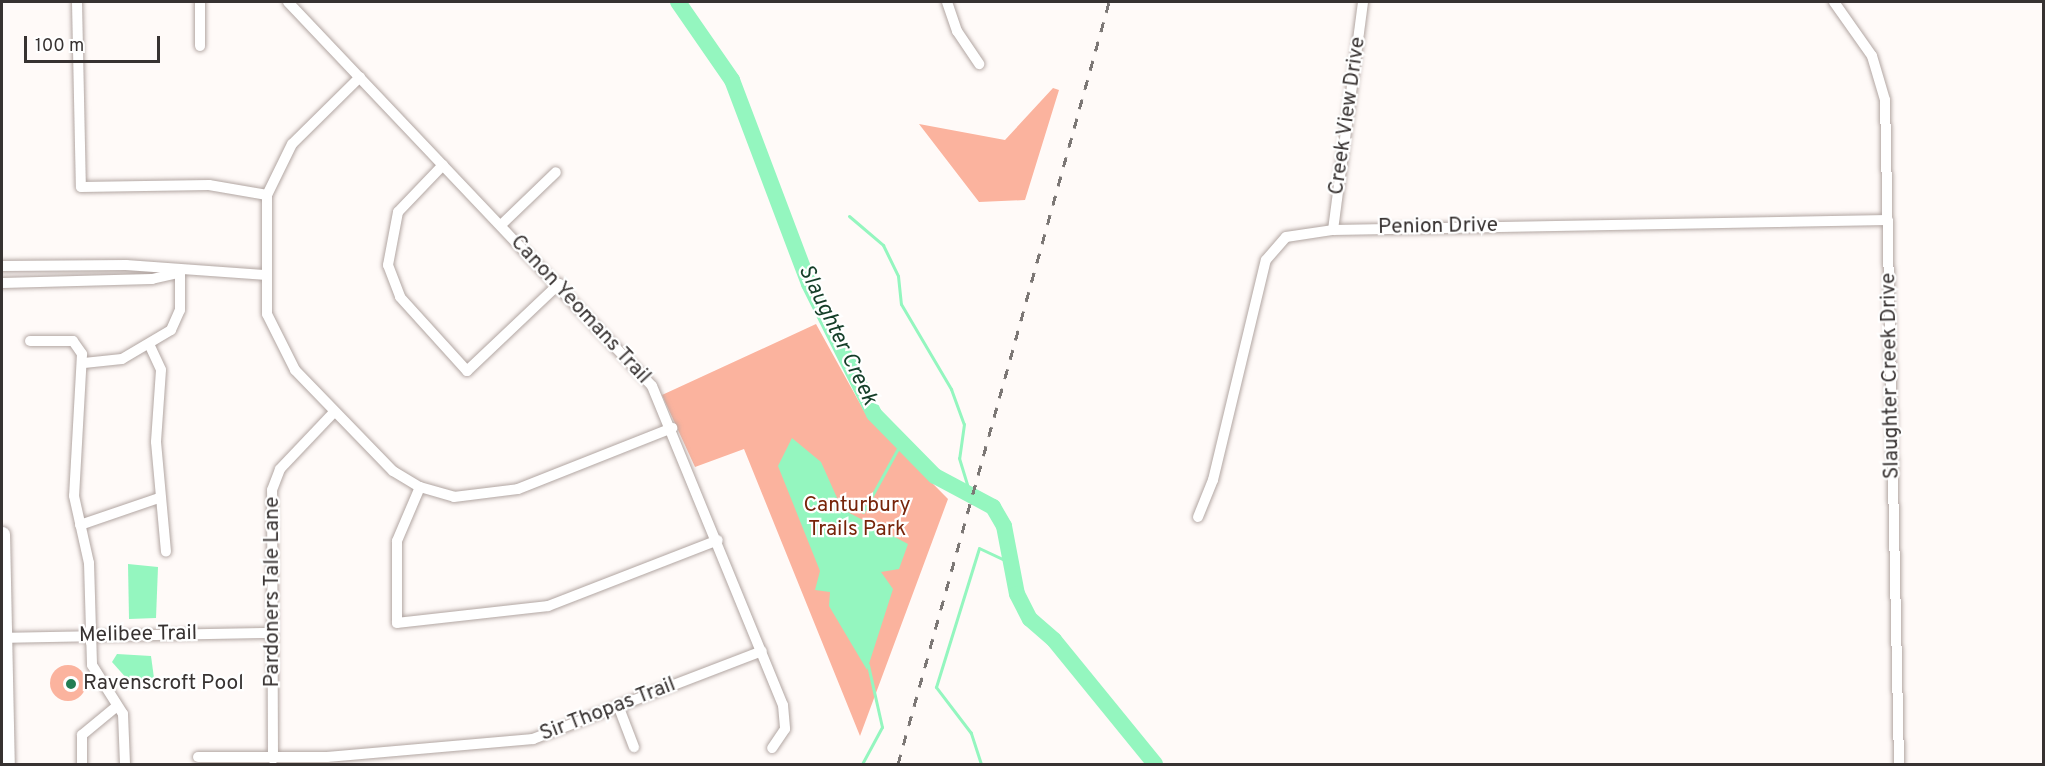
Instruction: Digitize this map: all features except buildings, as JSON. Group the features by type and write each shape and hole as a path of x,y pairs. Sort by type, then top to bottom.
{"main road":[{"path":"2,534 7,765"}],"street":[{"path":"77,2 81,187 209,185 267,195"},
{"path":"200,2 200,46"},
{"name":"Canon Yeomans Trail","path":"288,2 642,372 672,428 786,715 783,736 772,748"},
{"path":"947,2 957,31 979,64"},
{"name":"Creek View Drive","path":"1333,230 1363,2"},
{"name":"Slaughter Creek Drive","path":"1834,2 1881,78 1888,220 1899,765"},
{"path":"360,77 292,144 267,195 264,274 274,337 295,370 393,471 420,487 468,498 506,493 672,428"},
{"path":"443,165 398,212 388,265 400,297 468,371 559,284"},
{"path":"501,225 556,172"},
{"name":"Penion Drive","path":"1198,518 1213,480 1266,260 1286,237 1333,230 1888,220"},
{"path":"2,266 126,265 180,273 264,274"},
{"path":"2,283 152,279 180,273"},
{"path":"84,363 122,359 150,346 179,318 180,273"},
{"path":"30,341 73,341 84,363 74,456 80,525 89,563 92,665 124,721 125,765"},
{"path":"150,346 161,370 159,498 166,552"},
{"name":"Pardoners Tale Lane","path":"273,759 269,513 274,480 334,412"},
{"path":"420,487 397,541 397,623 548,606 717,540"},
{"path":"80,525 159,498"},
{"name":"Melibee Trail","path":"3,638 271,633"},
{"name":"Sir Thopas Trail","path":"198,757 273,759 533,739 619,708 762,651"},
{"path":"82,765 85,730 117,706"},
{"path":"619,708 634,747"}],"green space":[{"path":"1053,88 1059,90 1025,200 979,202 919,124 1005,140"},
{"name":"Canturbury Trails Park","path":"816,324 868,418 948,499 860,736 744,449 695,467 662,395"},
{"path":"68,665 80,671 86,683 80,695 68,701 56,695 50,683 56,671"}],"shaded area":[{"path":"792,438 821,462 842,509 908,544 899,569 881,572 893,589 867,670 829,606 830,592 815,590 820,571 778,466"},
{"path":"128,564 158,567 156,618 129,619"},
{"path":"117,654 151,656 154,678 128,680 112,662"}],"waterway":[{"name":"Slaughter Creek","path":"678,2 732,80 809,284 874,414 935,476 993,507 1004,526 1017,594 1030,619 1054,640 1155,764"},
{"path":"849,216 883,245 898,276 901,304 951,389 964,424 959,458 970,494"},
{"path":"863,512 902,441"},
{"path":"981,764 971,733 936,687 979,548 1011,563"},
{"path":"862,764 882,727 868,665"}],"railway":[{"path":"898,764 1109,2"}],"place":[{"name":"Ravenscroft Pool","path":"71,684"}]}
